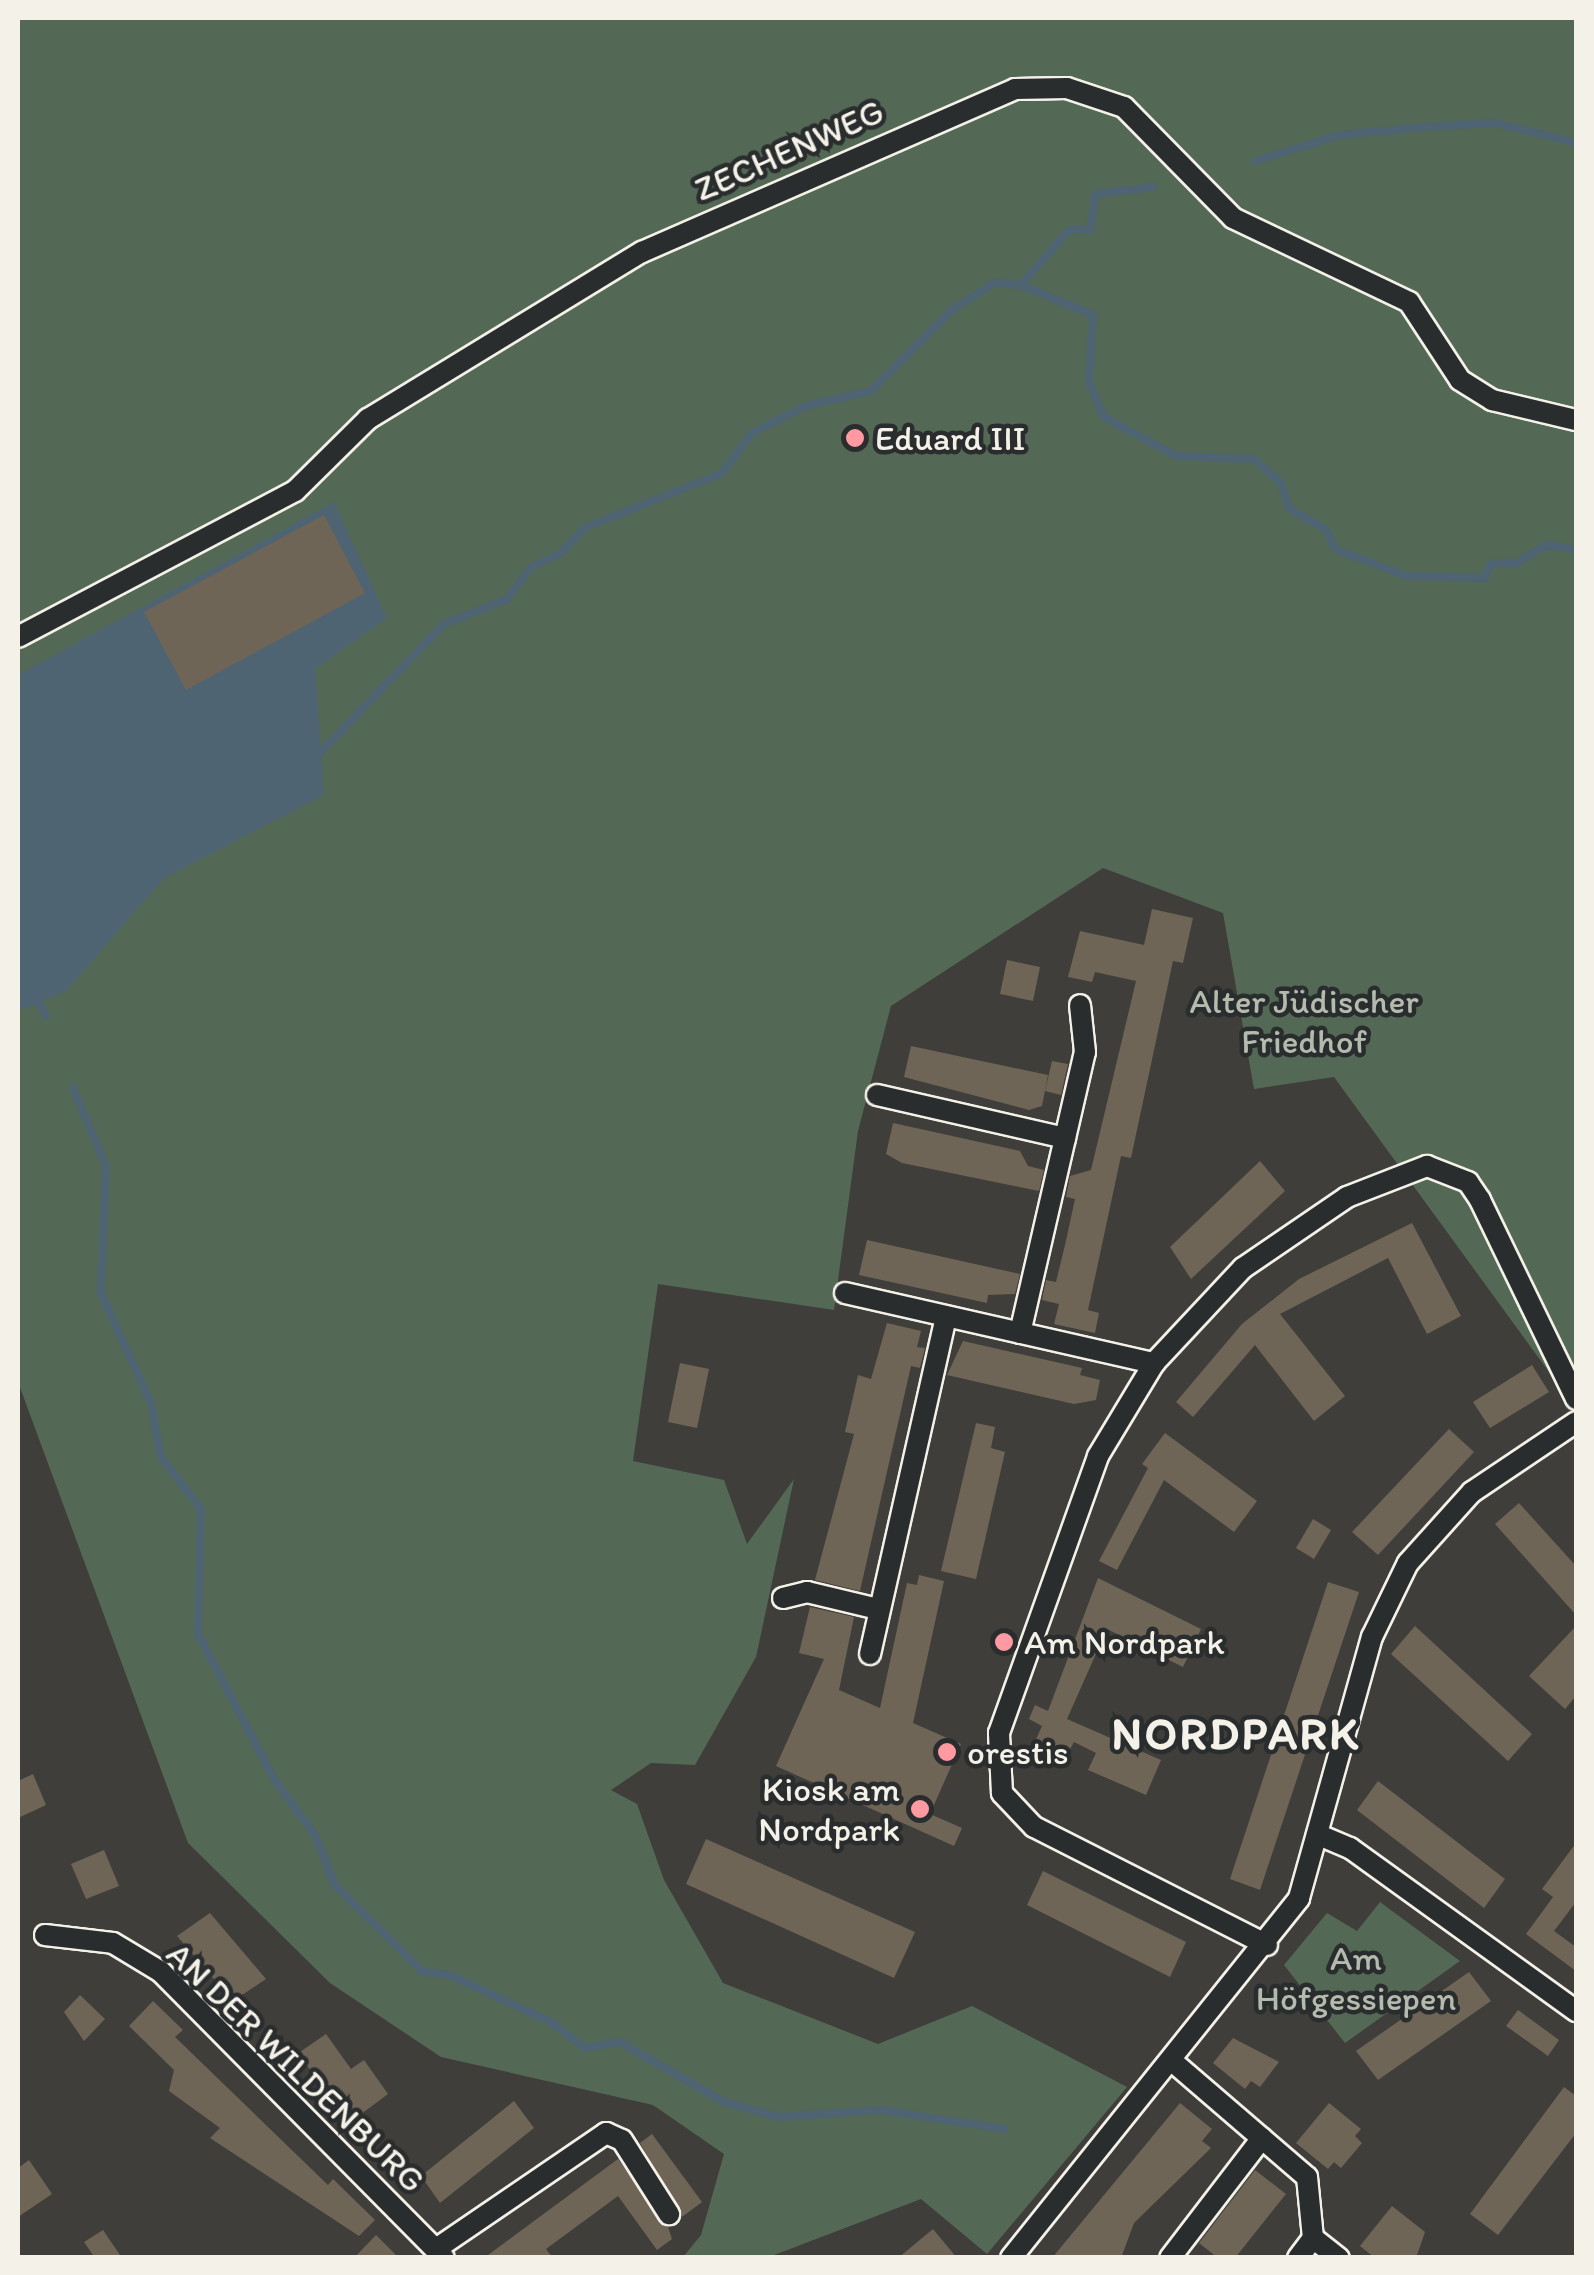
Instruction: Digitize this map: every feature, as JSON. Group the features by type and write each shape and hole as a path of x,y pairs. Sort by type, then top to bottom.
{"street":[{"name":"ZECHENWEG","path":"18,637 294,491 368,419 642,252 1015,89 1067,88 1124,107 1233,218 1409,302 1460,380 1492,400 1576,420"},
{"path":"1020,1333 1085,1052 1080,1004"},
{"path":"877,1095 1065,1138"},
{"path":"1268,1945 1034,1827 1002,1793 999,1733 1098,1456 1154,1363 1243,1268 1347,1198 1427,1166 1468,1182 1480,1200 1576,1399"},
{"path":"846,1293 1154,1363"},
{"path":"870,1654 946,1316"},
{"path":"1012,2258 1268,1945 1299,1898 1372,1637 1408,1563 1472,1492 1576,1422"},
{"path":"784,1598 807,1592 878,1609"},
{"path":"1320,1834 1350,1848 1576,2011"},
{"name":"AN DER WILDENBURG","path":"44,1935 112,1943 161,1972 440,2253 606,2133 622,2140 670,2214"},
{"path":"1172,2061 1307,2177 1313,2238 1298,2258"},
{"path":"1170,2258 1262,2138"},
{"path":"1313,2238 1339,2258"}],"green space":[{"name":"Alter Jüdischer Friedhof","path":"18,18 1576,18 1576,1409 1334,1077 1254,1089 1223,913 1103,868 891,1006 858,1131 834,1310 658,1284 633,1461 724,1480 747,1544 794,1479 756,1657 695,1765 651,1763 611,1790 637,1804 664,1880 723,1983 878,2044 972,2006 1127,2087 987,2254 921,2199 769,2257 683,2257 701,2235 724,2154 653,2105 441,2057 330,1983 188,1843 18,1382"},
{"name":"Am Höfgessiepen","path":"1380,1902 1460,1961 1345,2043 1284,1965 1327,1913 1357,1931"}],"water":[{"path":"334,502 387,618 315,669 324,795 164,878 66,991 18,1011 18,675"}],"building":[{"path":"324,515 365,593 186,690 144,612"},
{"path":"1152,909 1193,918 1183,963 1173,961 1131,1158 1121,1156 1088,1310 1099,1313 1095,1333 1054,1324 1059,1304 1042,1300 1046,1280 1056,1282 1065,1245 1075,1199 1066,1197 1070,1176 1091,1170 1136,981 1095,972 1092,982 1068,977 1080,931 1144,945"},
{"path":"1007,960 1040,967 1033,1001 1000,994"},
{"path":"911,1046 1048,1075 1042,1106 1029,1110 904,1077"},
{"path":"1052,1061 1068,1064 1061,1095 1045,1091"},
{"path":"893,1123 1020,1151 1028,1166 1044,1170 1039,1191 902,1163 886,1154"},
{"path":"1260,1161 1285,1191 1191,1279 1170,1247"},
{"path":"1412,1223 1461,1316 1427,1334 1388,1258 1280,1314 1345,1396 1314,1421 1255,1345 1193,1417 1176,1402 1242,1324 1299,1279"},
{"path":"867,1240 1020,1274 1015,1294 988,1295 987,1303 859,1275"},
{"path":"887,1323 921,1331 917,1347 925,1348 920,1368 911,1366 860,1591 815,1580 854,1434 845,1432 858,1375 871,1379"},
{"path":"963,1341 1082,1368 1080,1375 1100,1380 1096,1400 1074,1404 947,1375"},
{"path":"680,1363 709,1369 697,1428 668,1422"},
{"path":"1532,1365 1549,1392 1490,1428 1473,1402"},
{"path":"976,1423 995,1427 991,1448 1005,1452 976,1579 941,1571"},
{"path":"1449,1429 1474,1452 1378,1555 1352,1532"},
{"path":"1165,1433 1257,1501 1234,1532 1164,1480 1117,1570 1099,1561 1148,1468 1142,1464"},
{"path":"1519,1503 1576,1566 1576,1615 1495,1524"},
{"path":"1313,1519 1331,1530 1314,1559 1296,1548"},
{"path":"919,1575 944,1581 913,1723 961,1744 930,1814 962,1828 954,1846 776,1766 824,1659 799,1653 810,1607 854,1617 839,1690 880,1708 907,1583 917,1585"},
{"path":"1098,1578 1201,1629 1183,1667 1107,1629 1067,1719 1161,1760 1146,1795 1088,1770 1096,1753 1074,1742 1064,1760 1033,1746 1042,1726 1029,1719 1035,1705 1048,1711"},
{"path":"1328,1582 1359,1592 1260,1890 1230,1879"},
{"path":"1415,1626 1532,1734 1508,1761 1391,1654"},
{"path":"1576,1626 1576,1696 1565,1709 1529,1676"},
{"path":"33,1774 46,1805 18,1818 18,1781"},
{"path":"1378,1781 1505,1879 1484,1908 1357,1810"},
{"path":"706,1839 915,1932 894,1978 686,1884"},
{"path":"1576,1843 1576,1902 1554,1931 1576,1947 1576,1971 1526,1934 1553,1897 1542,1889"},
{"path":"104,1850 119,1886 86,1899 71,1864"},
{"path":"1043,1871 1186,1942 1170,1977 1027,1905"},
{"path":"210,1913 266,1979 233,2001 177,1936"},
{"path":"1469,1972 1491,2001 1378,2080 1356,2051"},
{"path":"80,1995 105,2019 84,2041 64,2012"},
{"path":"153,2001 183,2030 175,2037 328,2185 333,2179 375,2220 359,2236 210,2138 220,2128 169,2091 174,2070 129,2026"},
{"path":"1518,2010 1559,2040 1548,2056 1506,2026"},
{"path":"326,2034 351,2069 364,2060 388,2094 353,2120 297,2054"},
{"path":"1233,2038 1279,2062 1260,2087 1251,2081 1245,2089 1213,2063"},
{"path":"1564,2087 1576,2096 1576,2133 1498,2235 1470,2214"},
{"path":"514,2101 534,2128 440,2203 421,2176"},
{"path":"1180,2103 1212,2129 1202,2141 1211,2148 1134,2223 1121,2258 1052,2258"},
{"path":"1329,2103 1361,2129 1355,2136 1362,2143 1341,2168 1334,2162 1328,2169 1296,2143"},
{"path":"652,2134 702,2202 682,2217 640,2143"},
{"path":"618,2159 668,2227 672,2239 657,2250 618,2196 546,2249 553,2258 484,2258"},
{"path":"29,2160 52,2194 18,2217 18,2168"},
{"path":"1255,2170 1286,2194 1235,2258 1218,2258 1199,2243"},
{"path":"1392,2206 1425,2232 1416,2258 1375,2258 1360,2246"},
{"path":"933,2229 957,2258 898,2258"},
{"path":"103,2230 122,2258 95,2258 84,2242"},
{"path":"376,2235 399,2258 354,2258"}],"waterway":[{"path":"1255,161 1340,135 1437,126 1496,123 1576,143"},
{"path":"314,759 444,624 507,599 530,568 561,553 584,528 722,473 752,433 806,406 871,391 952,310 994,283 1021,285 1069,230 1090,230 1096,194 1154,187"},
{"path":"1021,285 1093,315 1089,383 1104,417 1176,456 1254,459 1281,483 1289,508 1325,529 1335,549 1406,576 1484,578 1492,563 1517,563 1546,545 1576,550"},
{"path":"34,994 46,1016"},
{"path":"73,1088 106,1166 101,1293 151,1403 161,1457 201,1509 198,1634 274,1779 315,1835 335,1885 423,1972 450,1975 551,2022 585,2048 620,2042 724,2102 779,2117 881,2110 1005,2129"}],"place":[{"name":"Eduard III","path":"855,438"},
{"name":"Am Nordpark","path":"1004,1642"},
{"name":"orestis","path":"947,1752"},
{"name":"Kiosk am Nordpark","path":"920,1809"}],"district":[{"name":"NORDPARK","path":"1236,1734"}]}
